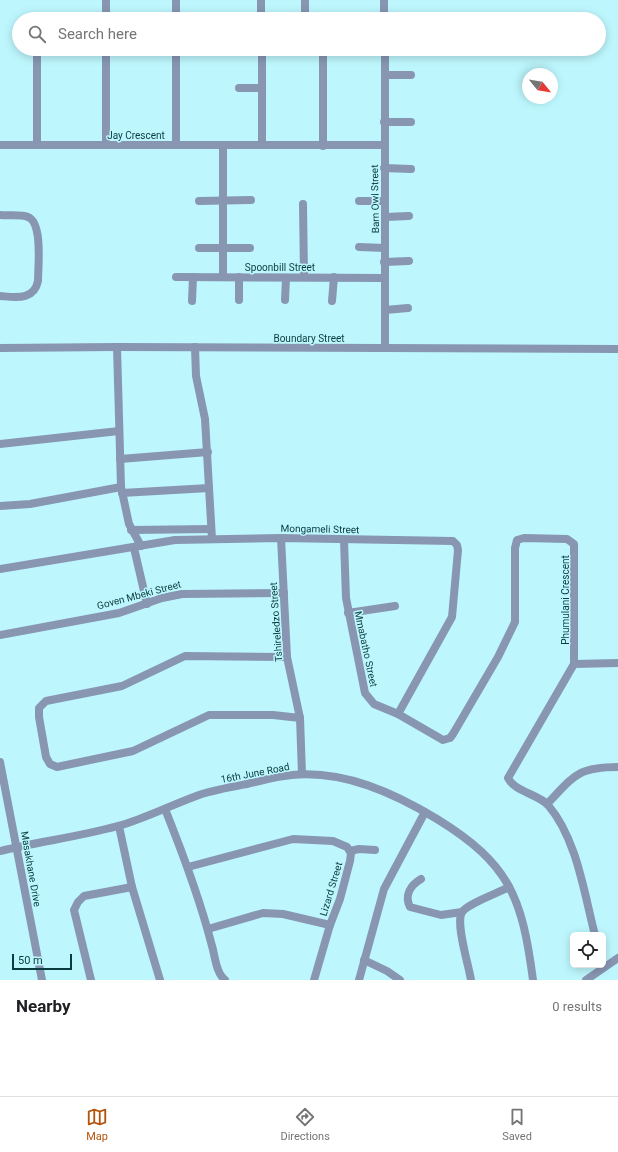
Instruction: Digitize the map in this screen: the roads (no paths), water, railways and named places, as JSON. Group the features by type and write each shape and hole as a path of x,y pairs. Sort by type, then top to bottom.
{"street":[{"path":"106,0 106,12"},
{"path":"176,0 176,12"},
{"path":"261,0 261,12"},
{"path":"384,0 384,12"},
{"path":"305,1 305,12"},
{"path":"37,56 37,145"},
{"path":"106,56 106,145"},
{"name":"Jay Crescent","path":"0,145 176,146 176,56"},
{"path":"262,56 262,145"},
{"path":"323,56 323,146"},
{"name":"Barn Owl Street","path":"385,56 385,348"},
{"path":"385,75 411,75"},
{"path":"239,88 262,88"},
{"path":"384,122 411,122"},
{"path":"223,145 223,277"},
{"path":"176,146 384,145"},
{"path":"384,168 410,169"},
{"path":"199,201 250,200"},
{"path":"359,201 384,201"},
{"path":"303,204 304,277"},
{"path":"0,216 22,216 31,219 34,222 38,233 38,281 36,288 29,295 22,297 0,296"},
{"path":"385,217 410,216"},
{"path":"359,247 385,248"},
{"path":"200,248 250,248"},
{"path":"384,262 409,261"},
{"name":"Spoonbill Street","path":"176,277 384,278"},
{"path":"192,301 193,277"},
{"path":"239,277 239,300"},
{"path":"332,301 334,277"},
{"path":"285,300 286,278"},
{"path":"385,310 408,308"},
{"path":"117,347 122,490 131,530 138,547 148,604"},
{"path":"195,347 196,376 205,419 208,452 212,539"},
{"name":"Boundary Street","path":"0,348 195,347 618,349"},
{"path":"0,444 119,431"},
{"path":"120,459 208,452"},
{"path":"0,506 30,504 122,490 209,488"},
{"path":"131,530 211,530"},
{"name":"Mongameli Street","path":"0,570 175,540 281,538 455,542 457,547 452,617 398,714"},
{"name":"Tshireledzo Street","path":"281,538 287,657 300,718 302,774"},
{"name":"Phumulani Crescent","path":"444,740 450,738 453,734 515,624 515,548 516,542 520,538 567,539 574,544 574,664"},
{"name":"Mmabatho Street","path":"344,540 345,585 348,613 365,693 370,702 398,714 439,739 444,740"},
{"name":"Goven Mbeki Street","path":"0,634 119,613 162,598 188,593 284,593"},
{"path":"348,613 395,606"},
{"path":"287,657 185,656 122,686 46,701 41,704 39,712 46,757 50,764 57,767 127,752 209,715 273,715 300,718"},
{"path":"594,932 576,860 562,827 547,804 511,782 508,779 508,776 574,664 618,663"},
{"name":"Masakhane Drive","path":"0,762 42,980"},
{"path":"547,804 581,772 593,768 618,767"},
{"name":"16th June Road","path":"0,851 119,826 200,794 290,775 320,775 370,786 395,796 454,830 484,853 499,870 509,887 522,920 533,980"},
{"path":"165,809 188,867 208,929 220,974 225,980"},
{"path":"359,980 384,889 425,812"},
{"path":"119,826 132,887 160,980"},
{"name":"Lizard Street","path":"188,867 293,839 337,842 346,846 350,851 351,858 340,899 330,926 314,980"},
{"path":"350,851 359,849 375,850"},
{"path":"421,879 412,884 409,890 407,902 410,907 441,915 462,912 509,887"},
{"path":"91,980 74,910 78,902 84,896 132,887"},
{"path":"462,912 460,921 471,980"},
{"path":"208,929 263,914 282,914 330,926"},
{"path":"606,964 618,958"},
{"path":"364,960 387,971 400,980"},
{"path":"586,980 600,968"}]}
